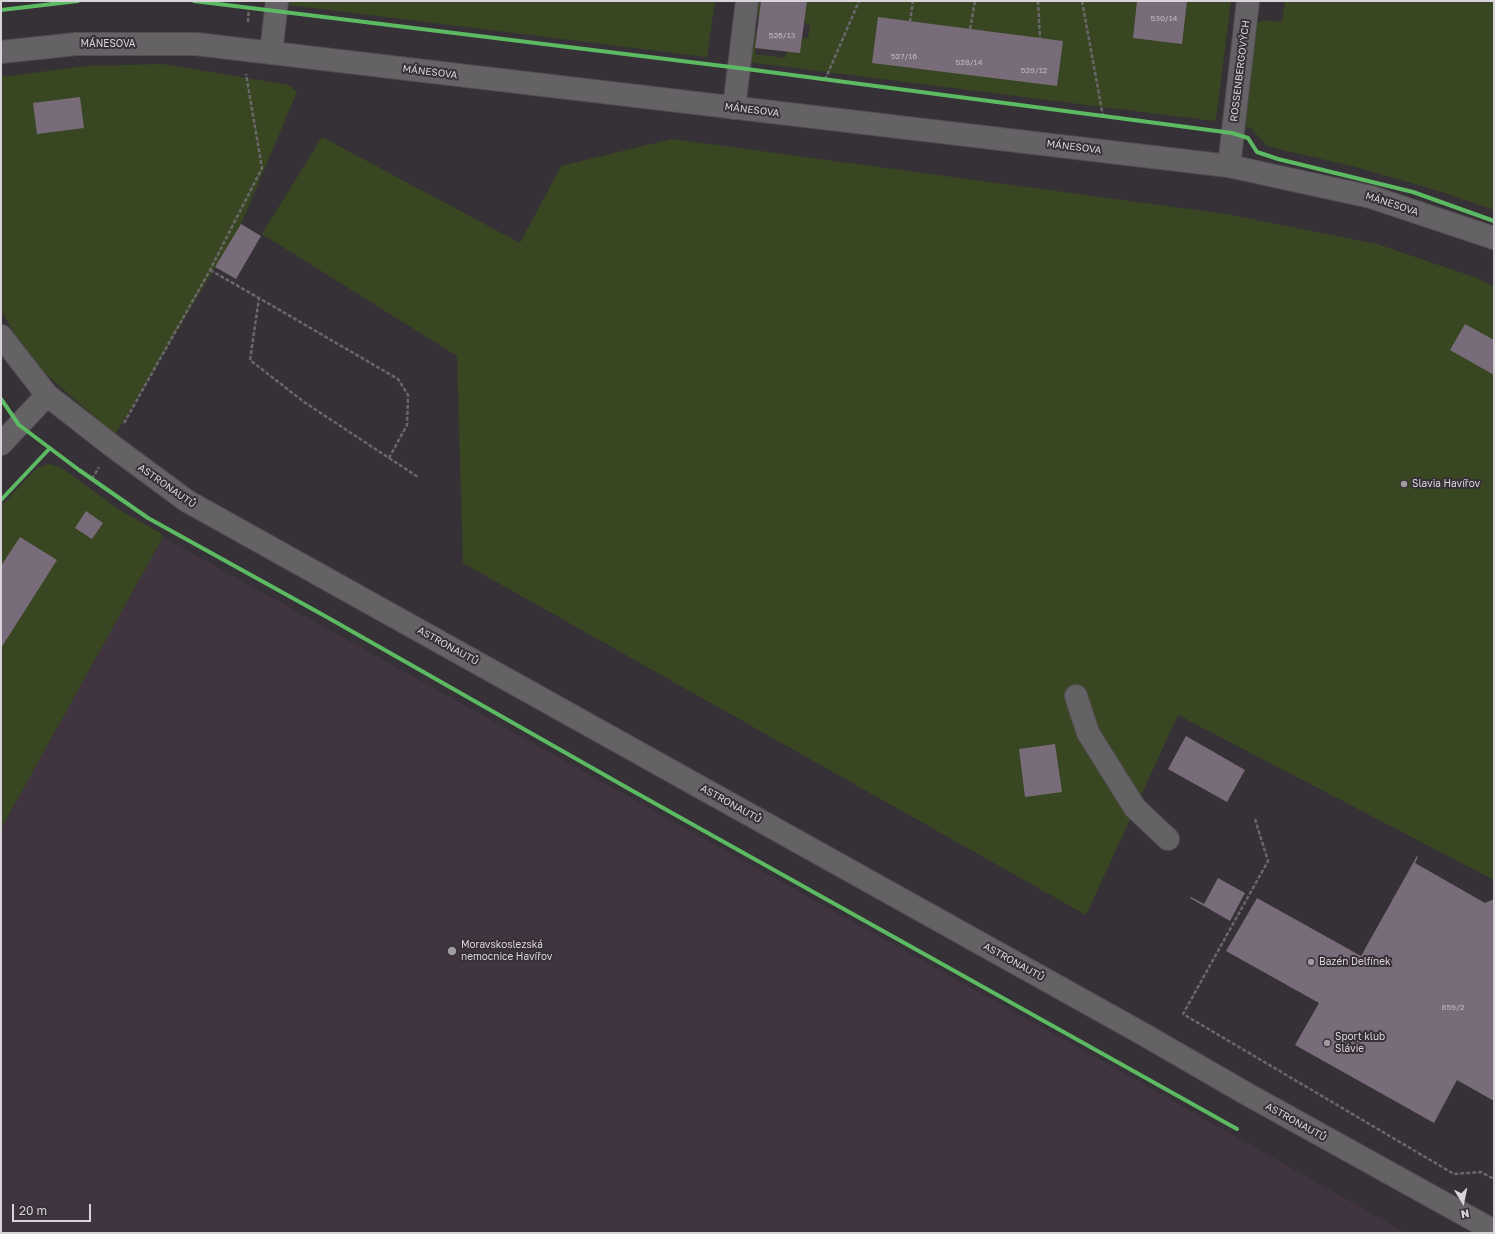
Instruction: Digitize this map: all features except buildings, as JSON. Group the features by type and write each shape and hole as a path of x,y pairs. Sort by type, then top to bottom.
{"street":[{"path":"734,108 747,1"},
{"name":"ROSSENBERGOVÝCH","path":"1228,166 1248,1"},
{"path":"271,53 276,6"},
{"name":"MÁNESOVA","path":"1,52 76,44 196,44 1228,166 1371,197 1494,238"},
{"name":"ASTRONAUTŮ","path":"1,336 47,395 186,501 1144,1034 1247,1094 1494,1231"},
{"path":"1,444 47,395"},
{"path":"1076,696 1088,733 1135,808 1168,839"}],"path":[{"path":"824,80 859,1"},
{"path":"910,22 913,1"},
{"path":"970,29 975,1"},
{"path":"1038,1 1040,38"},
{"path":"1082,1 1103,116"},
{"path":"241,6 276,6"},
{"path":"92,479 210,270 262,168 244,63 249,7"},
{"path":"817,78 832,80"},
{"path":"1096,115 1111,117"},
{"path":"210,270 398,380 408,395 407,425 389,458"},
{"path":"259,298 250,360 304,402 418,477"},
{"path":"88,476 98,483"},
{"path":"1255,819 1268,861 1183,1014 1454,1174 1481,1172 1494,1179"}],"shaded area":[{"name":"Moravskoslezská nemocnice Havířov","path":"163,537 1122,1072 1406,1233 1,1233 1,829"}],"green space":[{"path":"290,1 715,1 707,57 289,5"},
{"path":"736,1 761,1 759,17 754,17 752,31 757,31 755,54 785,58 787,50 800,52 803,37 808,38 810,24 804,23 807,1 1231,1 1216,119 1213,121 732,60 729,54"},
{"path":"1285,1 1494,1 1494,210 1442,192 1356,167 1274,148 1266,145 1252,129 1239,123 1254,26 1263,20 1282,22"},
{"path":"162,64 289,85 297,92 241,224 115,435 28,358 1,310 1,77 87,66"},
{"name":"Slavia Havířov","path":"322,137 520,243 561,166 672,139 1226,214 1377,244 1480,279 1494,287 1494,880 1178,715 1086,915 463,563 457,356 262,234"},
{"path":"50,464 62,468 118,509 160,533 163,537 1,829 1,506 37,468"}],"cycle path":[{"path":"1,10 78,1"},
{"path":"194,1 739,68 1232,133 1248,138 1257,152 1278,159 1413,192 1494,221"},
{"path":"1,399 19,425 79,470 148,518 1237,1129"},
{"path":"1,500 50,448"}],"place":[{"name":"Slavia Havířov","path":"1404,484"},
{"name":"Moravskoslezská nemocnice Havířov","path":"452,951"},
{"name":"Bazén Delfínek","path":"1311,962"},
{"name":"Sport klub Slávie","path":"1327,1043"}]}
